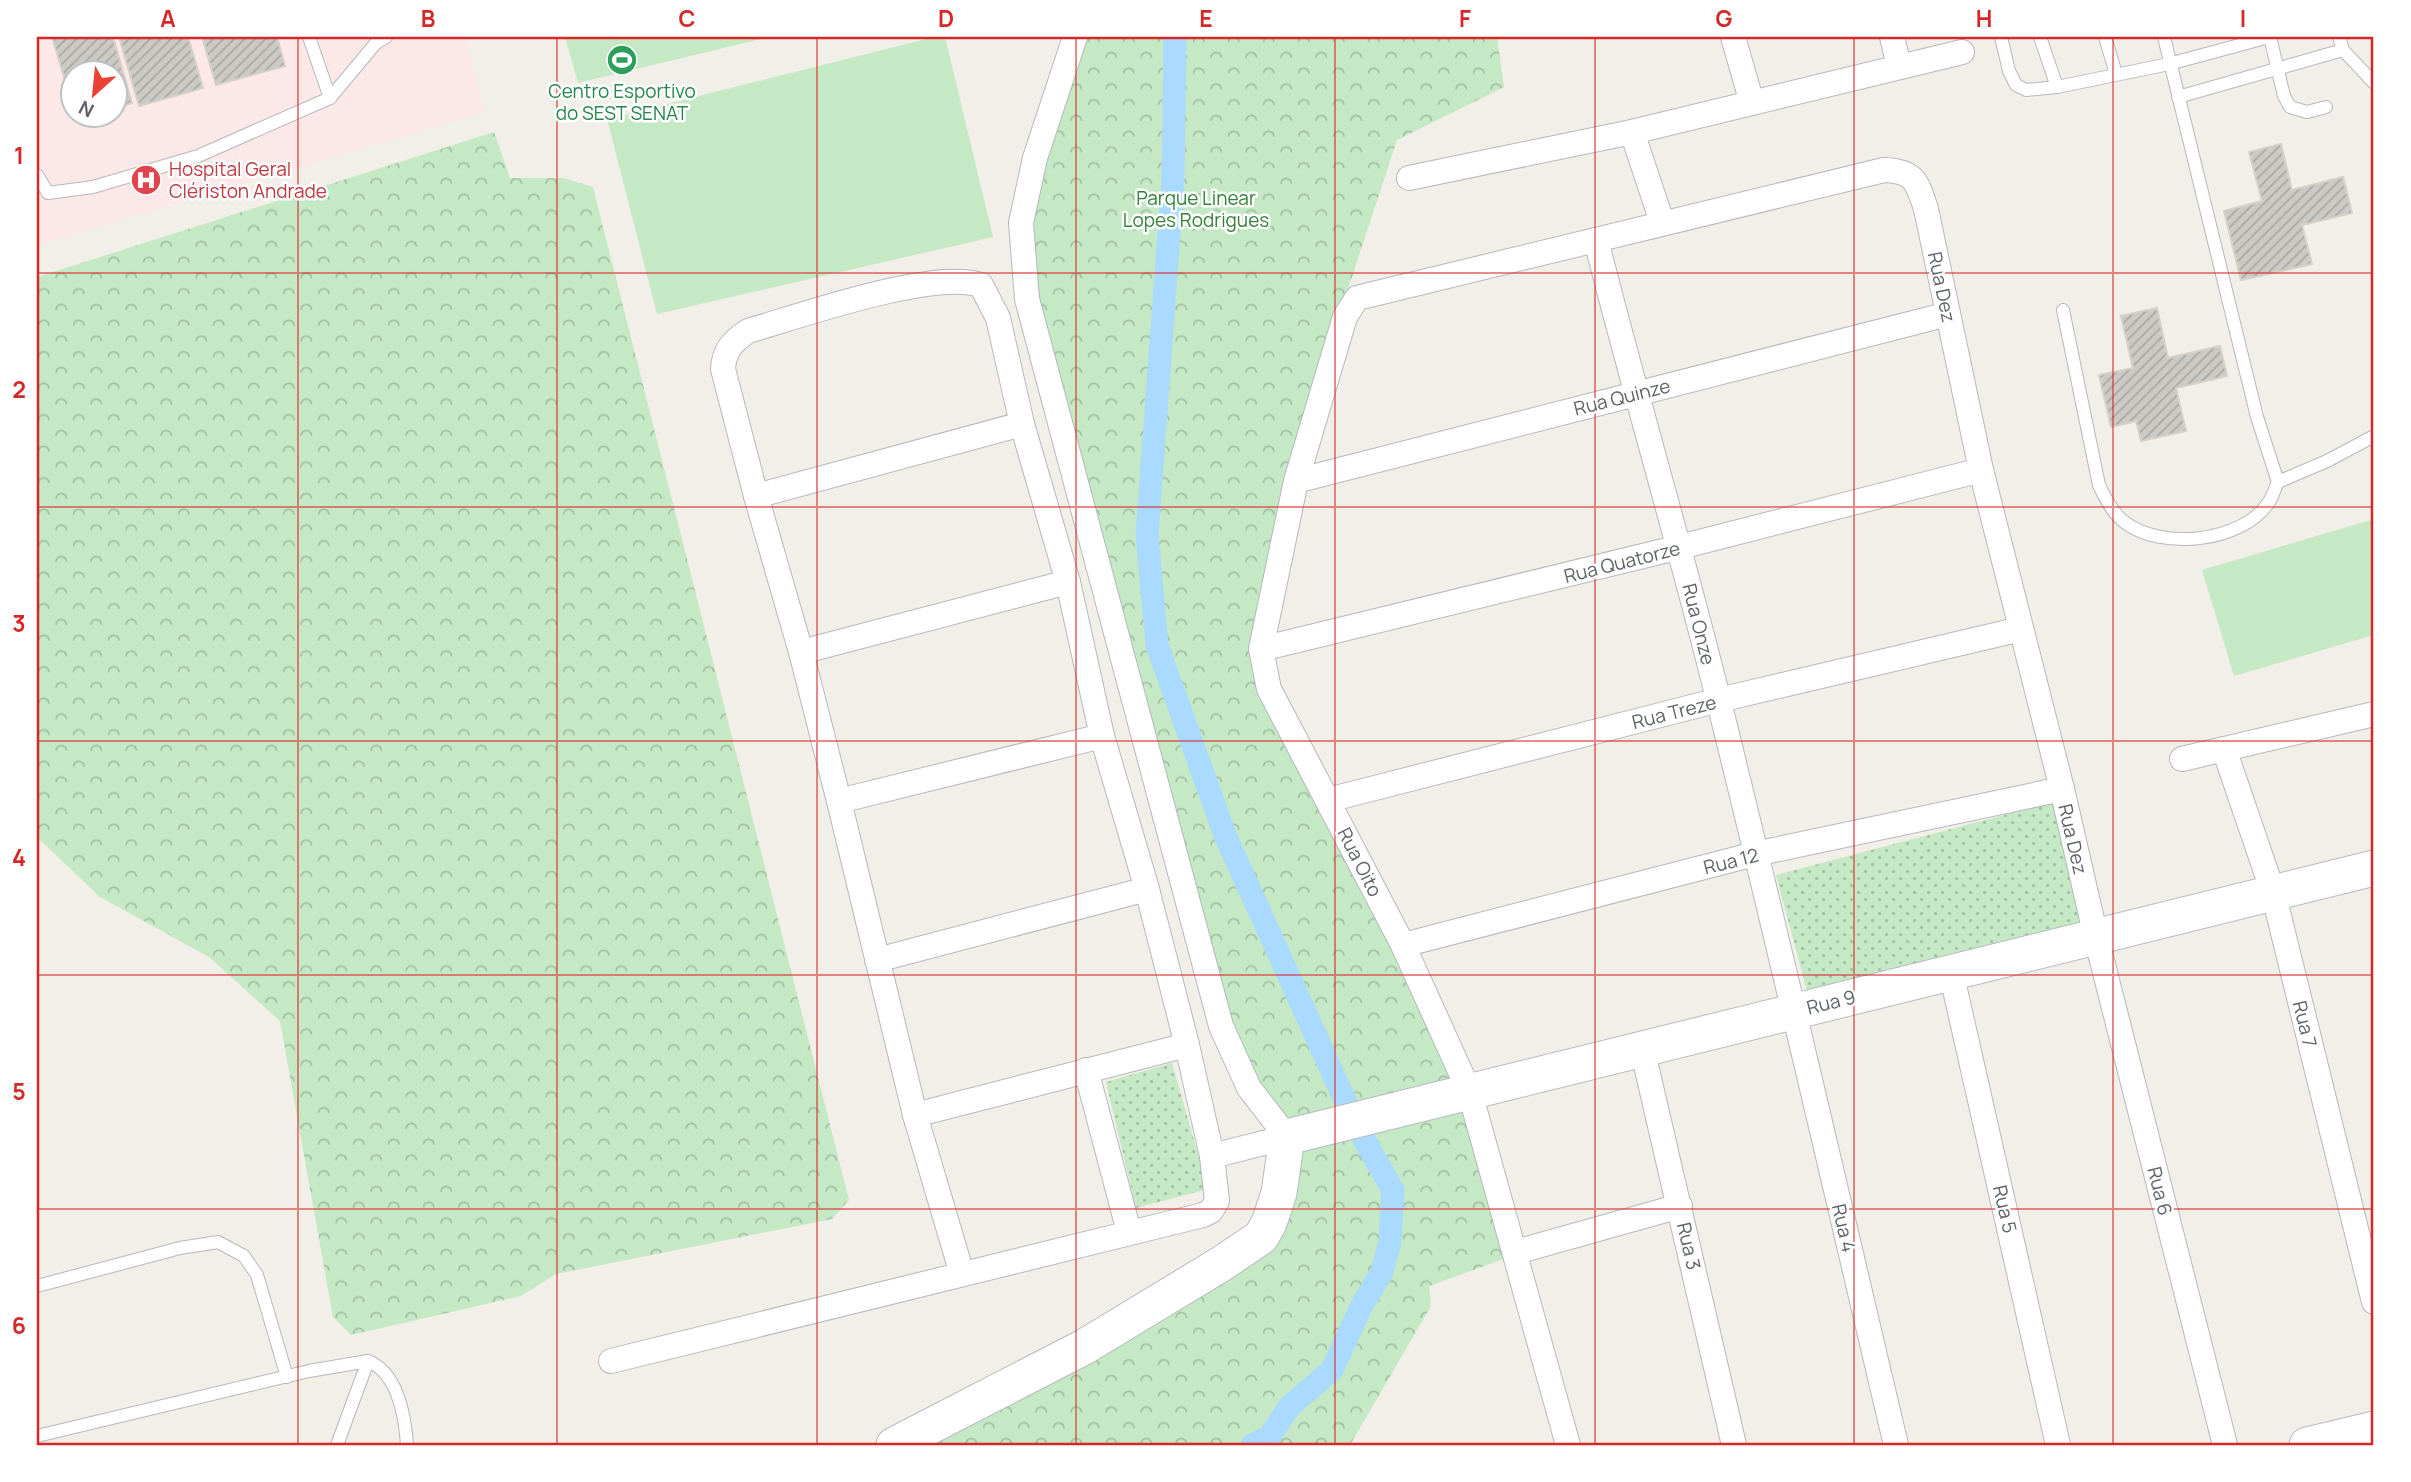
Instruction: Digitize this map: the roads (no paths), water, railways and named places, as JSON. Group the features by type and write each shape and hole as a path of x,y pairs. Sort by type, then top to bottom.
{"street":[{"path":"894,1445 1084,1347 1222,1264 1261,1237 1266,1231 1279,1193 1287,1137 1249,1088 1221,1026 1027,299 1021,223 1035,158 1075,37"},
{"path":"1733,37 1752,103"},
{"path":"1892,37 1899,66"},
{"path":"1409,178 1632,132 1962,52"},
{"path":"1632,132 1662,222"},
{"name":"Rua Dez","path":"1376,292 1884,170 1908,174 1917,184 1926,209 1981,470 2062,789 2096,937"},
{"name":"Rua Onze","path":"1596,240 1635,394 1680,547 1793,1011"},
{"path":"611,1361 1203,1215 1211,1211 1217,1201 1212,1156 1187,1045 1147,889 1102,736 1068,582 1022,424 998,318 981,285 968,280 894,290 748,331 729,346 724,358 726,382 801,652 915,1115 962,1274"},
{"name":"Rua Oito","path":"1376,292 1357,298 1345,317 1296,481 1261,649 1269,689 1402,945 1471,1093 1568,1445"},
{"name":"Rua Quinze","path":"1296,481 1948,314"},
{"path":"756,496 1022,424"},
{"name":"Rua Quatorze","path":"1261,649 1680,547 1981,470"},
{"path":"801,652 1068,582"},
{"name":"Rua Treze","path":"1328,800 1719,700 2021,629"},
{"path":"2182,759 2374,714"},
{"path":"839,801 1102,736"},
{"name":"Rua 7","path":"2224,749 2273,892 2374,1302"},
{"name":"Rua 12","path":"1402,945 1755,854 2062,789"},
{"name":"Rua 9","path":"1287,1137 2374,868"},
{"path":"877,960 1147,889"},
{"name":"Rua 6","path":"2096,937 2225,1445"},
{"name":"Rua 5","path":"1951,972 2058,1445"},
{"name":"Rua 4","path":"1793,1011 1895,1445"},
{"path":"915,1115 1187,1045"},
{"name":"Rua 3","path":"1643,1048 1734,1445"},
{"path":"1086,1070 1129,1232"},
{"path":"1212,1156 1287,1137"},
{"path":"1516,1252 1680,1206"},
{"path":"2307,1445 2374,1429"}],"lane":[{"path":"309,37 330,98"},
{"path":"2001,37 2008,71 2017,85 2026,90 2057,87 2169,64 2269,37 2284,96 2290,107 2306,112 2326,107"},
{"path":"2040,37 2057,87"},
{"path":"2105,37 2116,74"},
{"path":"2063,310 2099,485 2109,505 2122,520 2142,532 2164,539 2186,540 2224,533 2250,521 2269,502 2278,482 2257,417 2164,37"},
{"path":"2339,37 2343,50 2374,83"},
{"path":"37,175 43,195 93,187 198,156 330,98 379,39"},
{"path":"2178,97 2343,50"},
{"path":"2278,482 2327,461 2374,436"},
{"path":"37,1286 180,1248 218,1242 244,1256 257,1275 287,1377"},
{"path":"337,1445 368,1362"},
{"path":"37,1436 287,1377 368,1362 377,1365 393,1383 406,1426 407,1445"}],"waterway":[{"path":"1175,37 1173,178 1147,535 1157,645 1225,835 1348,1107"},
{"path":"1252,1445 1270,1436 1289,1407 1332,1370 1362,1305 1382,1272 1390,1241 1393,1190 1362,1136"}],"place":[{"name":"Centro Esportivo do SEST SENAT","path":"622,60"},
{"name":"Hospital Geral Clériston Andrade","path":"146,180"}],"park label":[{"name":"Parque Linear Lopes Rodrigues","path":"1196,209"}]}
